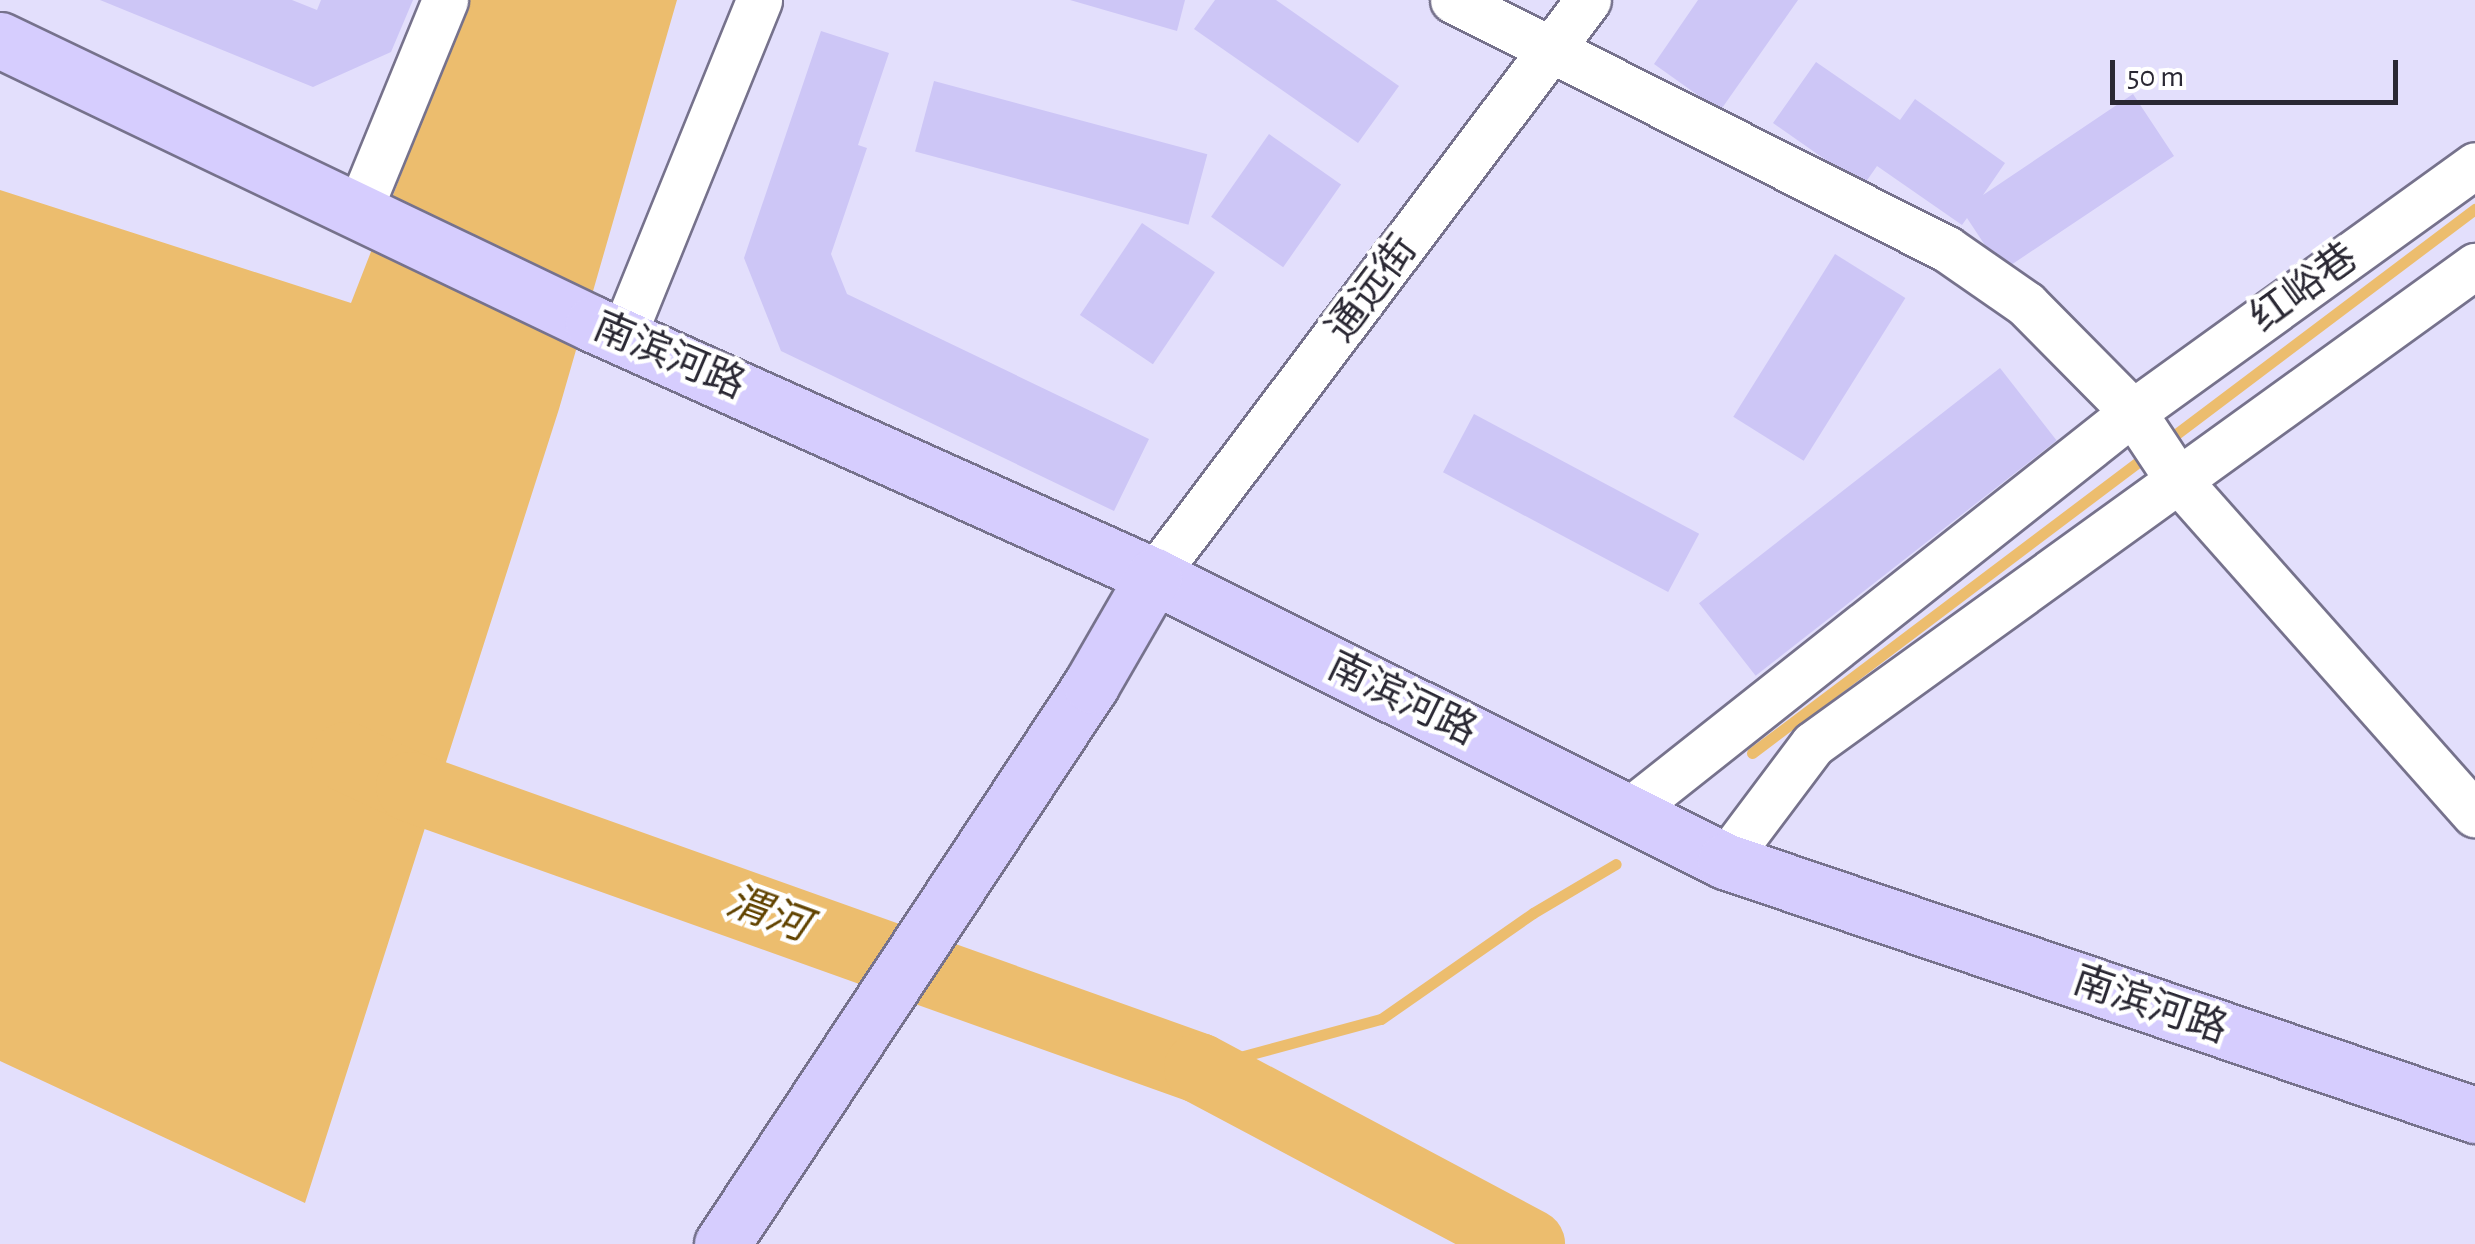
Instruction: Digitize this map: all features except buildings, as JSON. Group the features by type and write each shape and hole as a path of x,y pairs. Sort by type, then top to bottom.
{"main road":[{"name":"南滨河路","path":"0,40 609,328 1154,576 1725,862 2473,1113"},
{"name":"南滨河路","path":"0,63 369,215"},
{"path":"722,1244 1091,685 1154,576"}],"street":[{"path":"369,215 445,0"},
{"path":"609,328 759,0"},
{"path":"1453,0 1556,48 1947,249 2026,304 2155,444 2475,814"},
{"name":"通远街","path":"1154,576 1556,48 1588,0"},
{"name":"红峪巷","path":"2155,444 2475,164"},
{"path":"1629,811 2155,444 2475,266"},
{"path":"1725,862 1813,744 2155,444"}],"shaded area":[{"path":"469,0 677,0 559,409 305,1203 0,1061 0,190 351,303"}],"waterway":[{"path":"2163,444 2475,209"},
{"path":"1752,753 2148,455"},
{"name":"渭河","path":"346,757 411,787 1199,1068 1530,1244"},
{"path":"1199,1068 1381,1019 1533,913 1616,864"}]}
